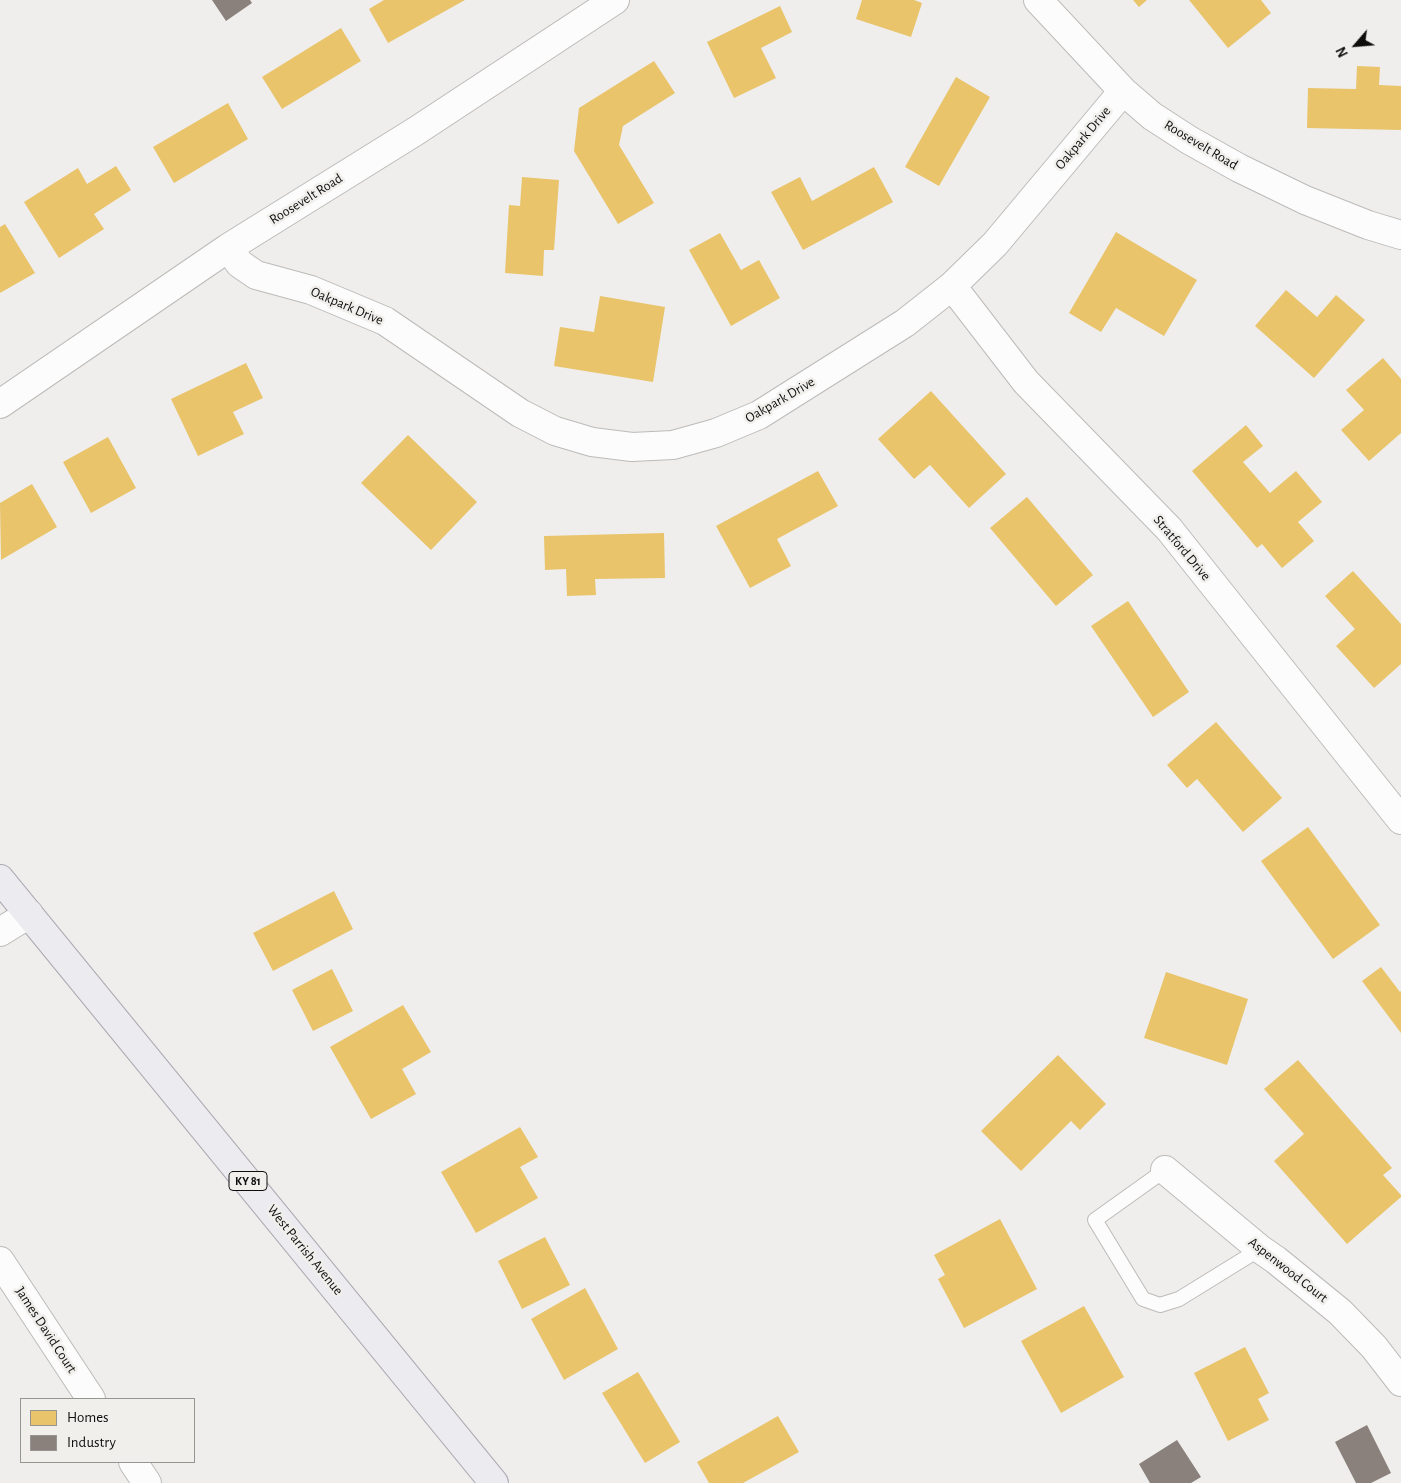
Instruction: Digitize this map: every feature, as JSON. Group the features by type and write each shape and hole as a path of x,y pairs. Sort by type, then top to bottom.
{"main road":[{"name":"West Parrish Avenue","path":"0,879 494,1483"}],"street":[{"name":"Roosevelt Road","path":"0,404 228,248 416,130 615,0"},
{"name":"Roosevelt Road","path":"1038,0 1123,91 1152,116 1189,140 1239,168 1305,200 1368,226 1401,235"},
{"name":"Oakpark Drive","path":"228,248 240,264 256,275 311,290 384,321 520,413 555,431 592,442 632,446 674,445 716,433 759,415 905,323 952,286 995,244 1123,91"},
{"name":"Stratford Drive","path":"952,286 1026,382 1169,530 1401,820"},
{"path":"0,932 28,914"},
{"name":"Aspenwood Court","path":"1165,1170 1340,1312 1374,1347 1401,1382"},
{"name":"James David Court","path":"0,1261 90,1398"},
{"path":"133,1463 147,1483"}],"lane":[{"path":"1165,1170 1096,1220 1143,1299 1160,1306 1179,1299 1260,1249"}],"building: Homes":[{"path":"384,0 465,0 388,43 369,9"},
{"path":"862,0 914,0 922,3 911,37 856,19"},
{"path":"1133,0 1147,0 1139,7"},
{"path":"1189,0 1261,0 1271,13 1228,48"},
{"path":"780,6 792,32 761,48 776,78 734,98 707,42"},
{"path":"341,28 361,61 282,109 262,77"},
{"path":"654,61 675,93 623,126 619,145 654,203 618,224 574,151 579,108"},
{"path":"1357,66 1380,67 1379,85 1401,86 1401,130 1307,128 1308,88 1356,89"},
{"path":"956,77 990,97 939,186 905,167"},
{"path":"228,103 248,139 174,183 153,147"},
{"path":"116,166 131,190 94,214 104,229 59,258 24,202 78,168 87,184"},
{"path":"874,167 893,202 803,250 771,192 800,177 812,201"},
{"path":"522,177 559,180 554,250 544,250 543,276 505,273 509,205 520,206"},
{"path":"5,224 35,273 0,293 0,227"},
{"path":"1116,232 1197,280 1164,336 1116,308 1101,332 1069,313"},
{"path":"720,233 741,270 759,260 780,298 731,326 689,250"},
{"path":"1286,290 1317,317 1336,295 1365,320 1314,378 1255,326"},
{"path":"600,296 665,307 653,382 554,366 560,327 594,332"},
{"path":"1383,358 1401,379 1401,433 1369,461 1341,430 1364,410 1346,390"},
{"path":"246,363 263,398 233,412 244,434 198,456 171,399"},
{"path":"931,391 1006,474 969,508 930,465 914,479 878,439"},
{"path":"1246,425 1263,446 1243,462 1270,493 1296,471 1322,502 1298,522 1314,541 1282,568 1262,544 1257,548 1192,471"},
{"path":"408,435 477,502 431,550 361,483"},
{"path":"108,437 136,488 91,513 63,462"},
{"path":"818,471 838,506 777,539 791,566 750,588 716,526"},
{"path":"32,484 57,527 1,560 0,503"},
{"path":"1027,497 1093,575 1056,606 990,528"},
{"path":"664,533 665,578 595,579 596,595 567,596 566,569 545,570 544,536"},
{"path":"1353,571 1401,624 1401,664 1374,688 1336,646 1355,629 1325,596"},
{"path":"1128,601 1189,692 1153,717 1091,626"},
{"path":"1216,722 1282,798 1243,832 1197,779 1187,788 1167,765"},
{"path":"1308,827 1380,925 1333,959 1261,861"},
{"path":"334,891 353,929 273,971 253,933"},
{"path":"1381,967 1401,991 1401,1033 1362,981"},
{"path":"332,969 353,1011 313,1031 292,990"},
{"path":"1166,972 1248,999 1227,1065 1144,1038"},
{"path":"403,1005 431,1052 402,1069 416,1094 371,1119 330,1047"},
{"path":"1058,1055 1106,1104 1080,1130 1071,1121 1021,1171 981,1131"},
{"path":"1298,1060 1392,1168 1383,1175 1401,1195 1347,1244 1274,1161 1304,1134 1264,1089"},
{"path":"520,1127 538,1157 520,1167 538,1198 476,1233 441,1172"},
{"path":"1000,1219 1037,1289 964,1328 938,1279 945,1275 934,1255"},
{"path":"545,1237 570,1285 522,1309 498,1261"},
{"path":"585,1288 618,1349 564,1380 531,1319"},
{"path":"1084,1306 1124,1377 1061,1413 1021,1341"},
{"path":"1245,1347 1269,1393 1258,1399 1269,1420 1228,1441 1194,1373"},
{"path":"638,1372 680,1442 645,1463 602,1393"},
{"path":"778,1416 799,1452 743,1483 709,1483 697,1462"}],"building: Industry":[{"path":"212,0 250,0 252,3 226,21"},
{"path":"1367,1425 1391,1473 1371,1483 1356,1483 1335,1442"},
{"path":"1177,1440 1201,1477 1191,1483 1150,1483 1139,1464"}]}
